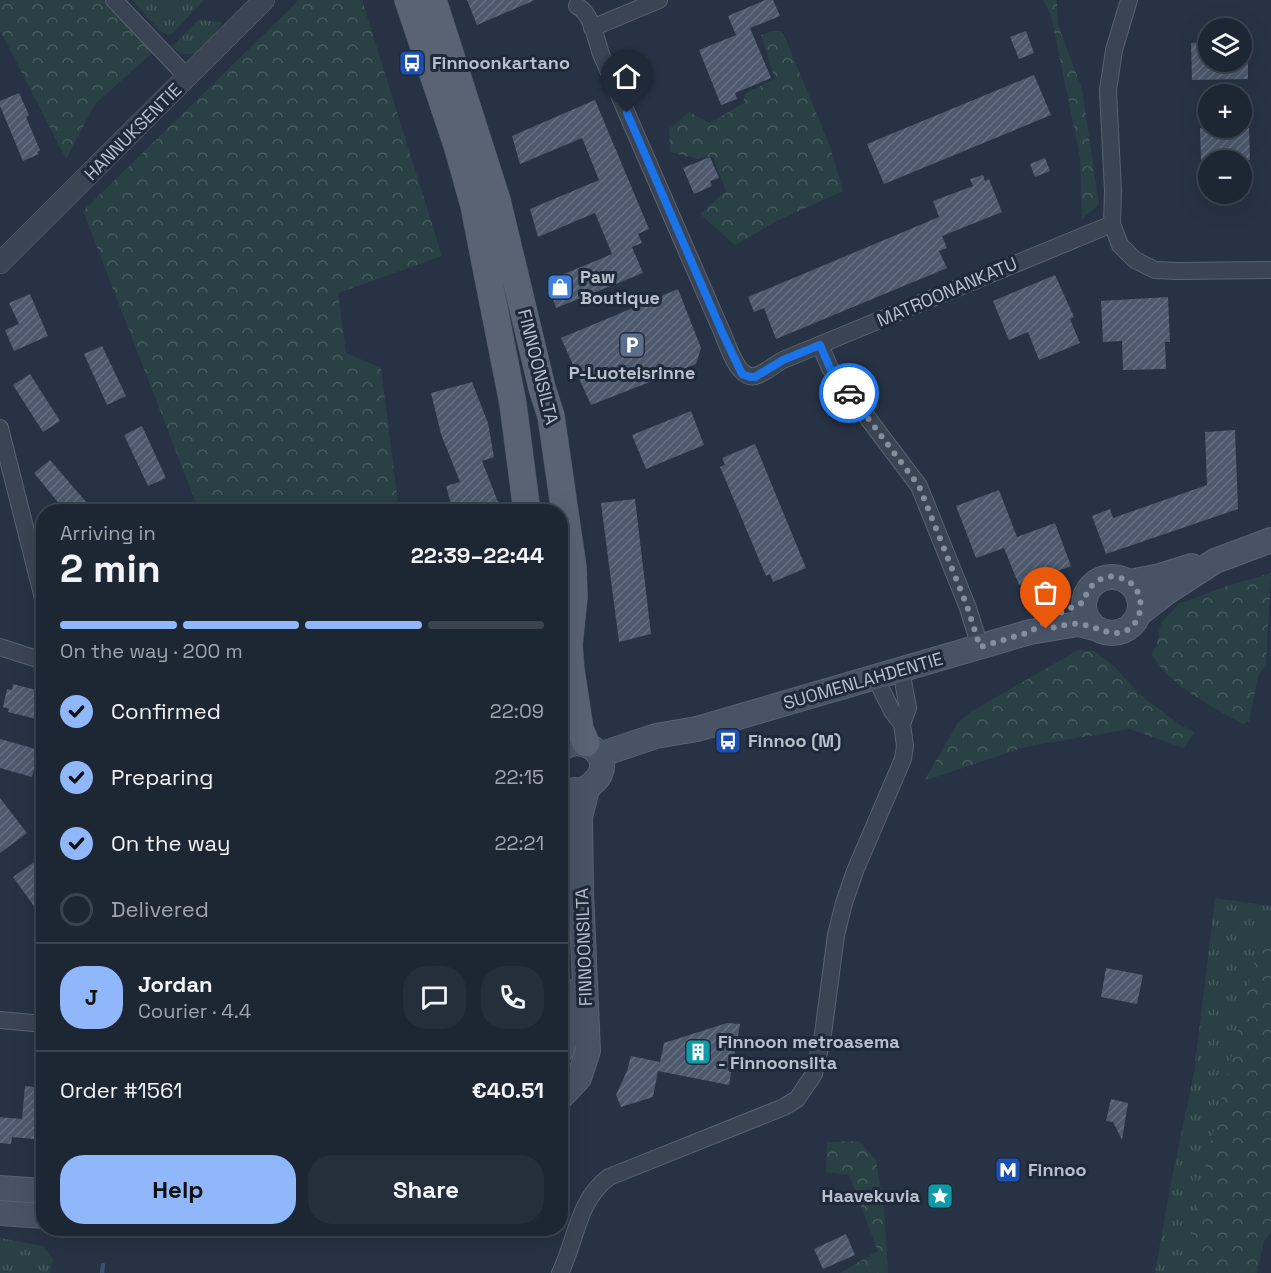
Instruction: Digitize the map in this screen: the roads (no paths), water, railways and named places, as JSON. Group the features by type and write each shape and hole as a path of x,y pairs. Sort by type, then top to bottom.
{"main road":[{"name":"FINNOONSILTA","path":"408,0 453,134 474,206 513,404 526,504"},
{"name":"FINNOONSILTA","path":"433,0 497,200 542,388 551,416 565,504"},
{"name":"FINNOONSILTA","path":"568,530 574,597 569,645 571,670 587,762 580,817 588,1051 579,1078 568,1089"},
{"path":"1215,561 1203,562 1160,576 1104,578 1094,583 1087,592 1084,602 1087,618 1098,629 1106,632 1120,632 1131,627 1140,613 1167,592 1215,561 1271,540"},
{"path":"1124,579 1140,596 1140,613"},
{"name":"SUOMENLAHDENTIE","path":"1030,632 1055,615 1084,602"},
{"name":"SUOMENLAHDENTIE","path":"587,762 629,760 660,749 697,729 1030,632 1078,624 1098,629"},
{"path":"568,788 572,790 587,762"},
{"name":"FINNOONSILTA","path":"568,878 572,1005 568,1032"},
{"path":"0,1188 36,1190"},
{"path":"0,1213 36,1215"}],"street":[{"path":"114,0 188,78"},
{"name":"HANNUKSENTIE","path":"0,263 264,0"},
{"path":"577,6 582,9 592,28 659,0"},
{"path":"1129,0 1114,50 1108,90 1113,191 1112,224 1120,245 1135,260 1155,270 1178,272 1271,270"},
{"name":"MATROONANKATU","path":"592,28 601,54 742,374 750,377 760,375 783,360 1112,224"},
{"path":"820,345 830,368 919,486 967,606 980,647"},
{"path":"0,428 36,570"},
{"path":"0,647 36,659"},
{"path":"560,1273 585,1206 591,1194 600,1184 620,1173 784,1107 797,1099 814,1074 823,1034 836,935 844,903 875,821 900,769 904,746 902,724 908,708 901,670"},
{"path":"875,677 892,711 902,724"},
{"path":"0,1020 36,1023"}],"waterway":[{"path":"102,1273 103,1265"}],"place":[{"name":"Finnoonkartano","path":"412,63"},
{"name":"Paw Boutique","path":"560,287"},
{"name":"P-Luoteisrinne","path":"632,345"},
{"name":"Finnoo (M)","path":"728,741"},
{"name":"Finnoon metroasema - Finnoonsilta","path":"698,1052"},
{"name":"Finnoo","path":"1008,1170"},
{"name":"Haavekuvia","path":"940,1196"}]}
